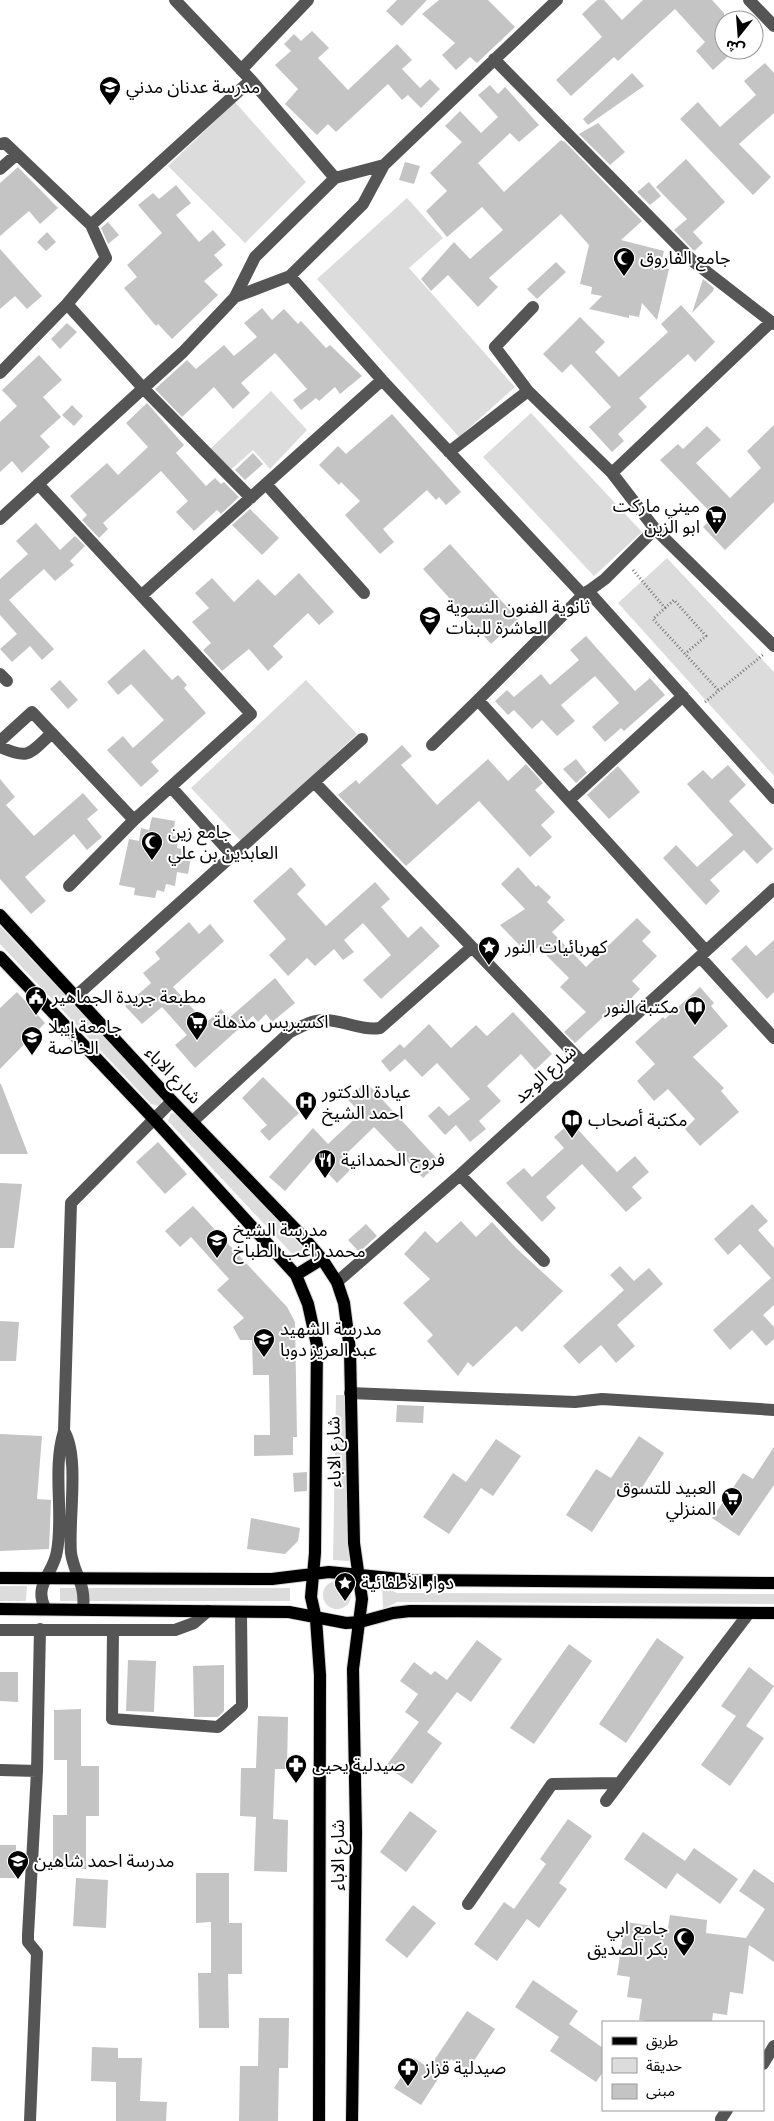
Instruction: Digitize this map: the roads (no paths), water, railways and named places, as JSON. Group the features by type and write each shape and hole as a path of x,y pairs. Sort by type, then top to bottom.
{"main road":[{"name":"شارع الاباء","path":"0,915 172,1101 322,1259 337,1282 344,1303 350,1350 354,1543 362,1599 353,1669 356,1833 352,2121"},
{"name":"شارع الاباء","path":"0,957 154,1119 296,1275 308,1304 317,1345 316,1522 311,1597 316,1619 320,1675 318,2121"},
{"path":"296,1275 322,1259"},
{"path":"0,1578 272,1579 330,1572 411,1580 774,1583"},
{"path":"0,1609 82,1608 289,1612 339,1623 360,1622 393,1613 410,1611 774,1613"}],"street":[{"path":"175,0 250,80 335,178"},
{"path":"240,70 308,0"},
{"path":"235,297 290,276 363,204 384,165 557,0"},
{"path":"749,0 774,26"},
{"path":"494,59 694,262 773,323 612,473"},
{"path":"91,225 250,80"},
{"path":"0,144 5,144 91,225 106,258 66,304 0,373"},
{"path":"0,169 16,155"},
{"path":"0,519 183,352 235,297 255,257 335,178 384,165"},
{"path":"290,276 449,452 675,685 694,710 774,798"},
{"path":"66,304 143,388 251,498"},
{"path":"533,307 495,347 528,391 612,473 655,530 774,646"},
{"path":"142,595 382,380"},
{"path":"449,452 528,391"},
{"path":"38,484 251,714 134,820 69,886"},
{"path":"266,484 364,593"},
{"path":"432,745 586,593 655,530"},
{"path":"569,800 683,696"},
{"path":"478,700 569,800 774,1038"},
{"path":"0,741 32,712 134,820"},
{"path":"0,747 20,756 26,754 52,733"},
{"path":"76,996 362,739"},
{"path":"314,782 583,1063"},
{"path":"170,787 232,856"},
{"name":"شارع الوجد","path":"337,1282 460,1176 774,889"},
{"path":"193,1121 290,1032 307,1024 324,1020 372,1030 380,1028 472,947"},
{"path":"45,1608 40,1594 44,1579 53,1565 58,1549 60,1450 64,1431 70,1203 172,1101"},
{"path":"460,1176 544,1261"},
{"path":"350,1393 575,1402 602,1400 774,1410"},
{"path":"64,1431 71,1450 71,1552 74,1566 80,1578 82,1608"},
{"path":"0,1630 175,1630 194,1624 208,1611"},
{"path":"113,1630 112,1719 218,1728 242,1706 241,1612"},
{"path":"606,1801 750,1613"},
{"path":"30,2121 37,1952 28,1942 28,1935 37,1771 40,1630"},
{"path":"0,1770 37,1771"},
{"path":"468,1904 552,1784 620,1783"},
{"path":"768,2064 774,2046"}],"place":[{"name":"مدرسة عدنان مدني","path":"110,106"},
{"name":"جامع الفاروق","path":"624,277"},
{"name":"ميني ماركت ابو الزين","path":"716,535"},
{"name":"ثانوية الفنون النسوية العاشرة للبنات","path":"430,636"},
{"name":"جامع زين العابدين بن علي","path":"152,861"},
{"name":"كهربائيات النور","path":"489,966"},
{"name":"مطبعة جريدة الجماهير","path":"36,1016"},
{"name":"مكتبة النور","path":"695,1026"},
{"name":"اكسبريس مذهلة","path":"197,1041"},
{"name":"جامعة إيبلا الخاصة","path":"32,1056"},
{"name":"عيادة الدكتور احمد الشيخ","path":"306,1121"},
{"name":"مكتبة أصحاب","path":"572,1139"},
{"name":"فروج الحمدانية","path":"325,1179"},
{"name":"مدرسة الشيخ محمد راغب الطباخ","path":"217,1259"},
{"name":"مدرسة الشهيد عبد العزيز دوبا","path":"264,1358"},
{"name":"العبيد للتسوق المنزلي","path":"732,1517"},
{"name":"دوار الأطفائية","path":"345,1602"},
{"name":"صيدلية يحيى","path":"296,1784"},
{"name":"مدرسة احمد شاهين","path":"18,1880"},
{"name":"جامع ابي بكر الصديق","path":"684,1957"},
{"name":"صيدلية قزاز","path":"408,2087"}]}
